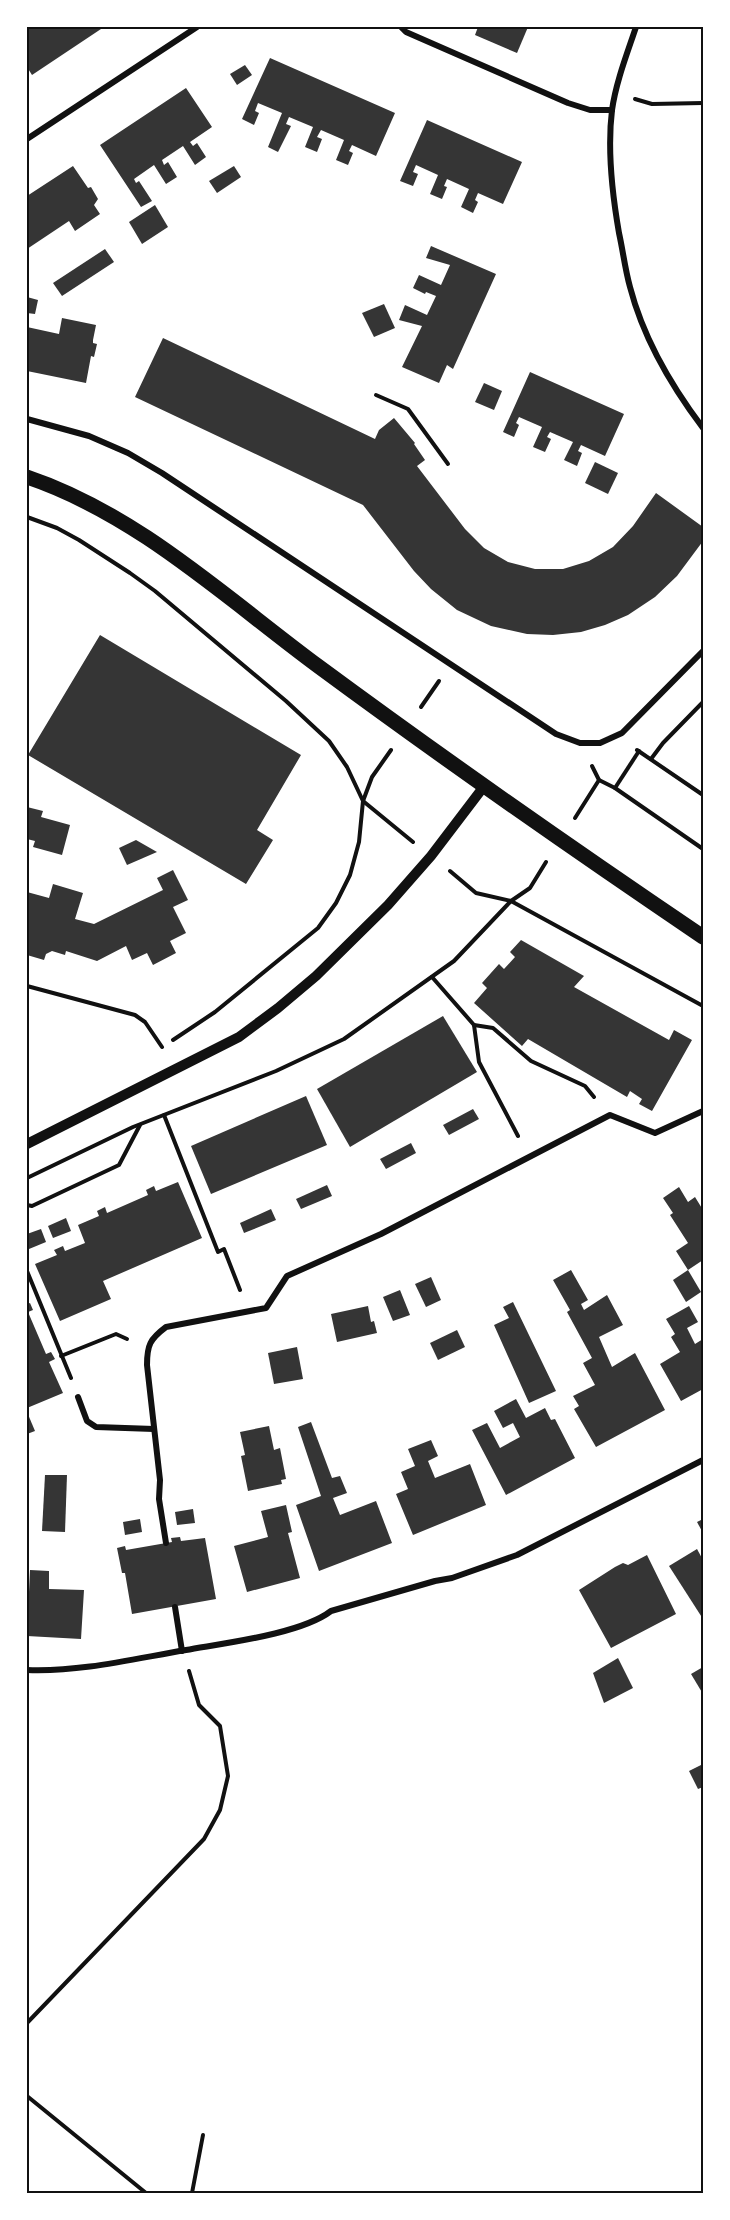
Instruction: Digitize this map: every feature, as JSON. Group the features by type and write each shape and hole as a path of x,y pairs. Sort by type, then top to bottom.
{"main road":[{"path":"27,477 88,501 127,525 237,603 405,731 703,937"}],"street":[{"path":"27,139 197,27"},
{"path":"401,27 406,32 568,103 590,110 612,110"},
{"path":"636,27 615,93 612,110 610,174 630,288 647,333 668,374 703,428"},
{"path":"27,419 89,436 128,453 162,473 556,734 580,743 600,743 622,733 703,651"},
{"path":"27,1144 238,1036 254,1025 316,976 388,905 431,856 485,785"},
{"path":"166,1544 159,1499 160,1480 147,1349 155,1336 166,1327 266,1308 287,1276 381,1234 610,1115 655,1133 703,1111"},
{"path":"78,1397 87,1421 96,1427 154,1429"},
{"path":"27,1670 105,1666 236,1642 322,1618 331,1611 452,1578 517,1555 703,1460"},
{"path":"176,1607 182,1651"}],"path":[{"path":"615,93 652,104 703,103"},
{"path":"376,395 408,409 448,464"},
{"path":"27,517 79,540 155,591 286,701 329,741 347,767 363,801 476,892 511,901 703,1005"},
{"path":"156,1051 215,1012 318,928 336,903 350,875 360,842 363,801 372,777 451,663"},
{"path":"651,759 663,743 703,702"},
{"path":"616,736 703,795"},
{"path":"580,743 599,780 615,788 703,849"},
{"path":"615,788 639,751"},
{"path":"27,1178 140,1125 276,1071 344,1039 454,961 511,901 530,888 599,780"},
{"path":"432,977 474,1025 479,1062 529,1157"},
{"path":"27,986 135,1015 145,1022 162,1047"},
{"path":"474,1025 493,1028 531,1061 585,1086 610,1115"},
{"path":"164,1115 218,1252 224,1249 249,1311"},
{"path":"27,1205 32,1206 118,1165 140,1125"},
{"path":"27,1271 78,1397"},
{"path":"61,1356 116,1334 147,1349"},
{"path":"27,2023 204,1839 220,1810 228,1776 220,1726 199,1705 182,1651"},
{"path":"27,2096 146,2193"},
{"path":"192,2193 203,2135"}],"building":[{"path":"27,27 104,27 32,75 27,67"},
{"path":"478,27 528,27 517,53 475,35"},
{"path":"270,58 395,113 376,156 352,145 349,151 353,153 348,165 336,160 344,140 321,130 317,137 322,139 317,152 305,147 313,127 289,117 286,124 291,126 278,152 268,147 282,113 258,103 255,111 259,113 254,125 242,119"},
{"path":"245,65 252,75 237,85 230,74"},
{"path":"186,88 212,127 190,142 193,146 197,143 206,157 195,165 183,146 162,160 164,165 168,162 177,177 166,184 154,165 134,179 136,183 139,181 152,201 141,207 100,145"},
{"path":"427,120 522,162 503,204 478,193 475,200 478,202 473,213 461,207 469,189 447,179 444,186 447,187 442,199 430,194 438,175 416,165 413,172 418,174 413,186 400,181"},
{"path":"73,166 98,199 94,205 100,214 75,231 69,221 27,249 27,196"},
{"path":"234,166 241,177 217,193 209,181"},
{"path":"155,205 168,227 142,244 129,222"},
{"path":"431,246 496,274 453,369 447,365 439,383 402,367 422,326 399,320 405,305 427,315 436,296 413,288 419,275 441,285 450,265 426,258"},
{"path":"105,249 114,262 62,296 53,283"},
{"path":"27,297 38,300 35,314 27,313"},
{"path":"384,304 395,328 374,337 362,313"},
{"path":"62,318 96,325 93,343 97,344 94,357 91,356 86,383 27,371 27,327 59,334"},
{"path":"163,338 375,439 379,430 394,418 415,443 425,460 417,466 465,529 484,548 508,562 535,569 563,569 589,561 613,547 633,526 656,493 703,527 703,541 677,576 655,597 628,615 605,625 581,632 553,635 527,634 491,626 457,610 431,589 414,571 363,505 135,397"},
{"path":"530,372 624,414 605,456 581,445 578,451 582,453 577,466 564,460 573,442 550,432 547,437 551,439 545,452 533,447 542,427 519,417 516,423 519,425 514,437 503,432"},
{"path":"484,383 502,391 494,410 475,402"},
{"path":"595,462 618,473 608,494 585,483"},
{"path":"100,635 301,755 257,830 273,840 246,884 28,755"},
{"path":"27,807 43,811 41,817 70,825 62,855 33,847 35,841 27,839"},
{"path":"136,840 157,852 127,865 119,848"},
{"path":"173,870 188,900 173,907 186,933 170,941 176,953 153,965 147,953 132,960 126,946 97,961 66,951 65,955 52,951 46,954 44,960 27,955 27,892 49,898 53,884 83,893 75,919 94,924 163,890 157,878"},
{"path":"521,940 584,976 574,987 669,1040 674,1030 692,1040 652,1111 639,1104 642,1099 630,1091 627,1097 528,1039 522,1046 474,1003 487,988 482,983 499,964 504,969 515,957 510,952"},
{"path":"443,1016 477,1072 350,1147 317,1089"},
{"path":"306,1096 327,1145 211,1194 191,1146"},
{"path":"473,1109 479,1119 449,1135 443,1125"},
{"path":"411,1143 416,1153 386,1169 380,1159"},
{"path":"178,1182 202,1238 103,1281 111,1299 60,1321 35,1264 57,1255 54,1250 63,1246 65,1251 85,1243 78,1225 99,1216 97,1211 105,1207 107,1213 148,1195 146,1190 154,1186 156,1191"},
{"path":"327,1185 332,1196 301,1209 296,1199"},
{"path":"679,1187 688,1202 695,1197 703,1210 703,1260 688,1270 676,1251 688,1243 670,1215 673,1213 663,1198"},
{"path":"271,1209 276,1220 244,1233 240,1223"},
{"path":"66,1218 71,1231 53,1238 48,1226"},
{"path":"41,1229 46,1242 29,1249 27,1234"},
{"path":"571,1270 588,1300 581,1304 584,1310 607,1295 623,1325 599,1337 612,1367 635,1353 665,1410 596,1447 574,1409 579,1406 573,1396 595,1385 583,1363 592,1358 553,1280"},
{"path":"688,1270 701,1292 686,1302 673,1280"},
{"path":"431,1277 441,1300 426,1307 415,1284"},
{"path":"400,1290 410,1315 393,1321 383,1297"},
{"path":"513,1302 556,1391 529,1403 494,1325 509,1318 503,1307"},
{"path":"30,1303 33,1310 28,1312 46,1354 51,1352 55,1359 49,1362 63,1393 27,1408 27,1304"},
{"path":"368,1306 371,1322 374,1321 377,1333 337,1342 331,1314"},
{"path":"689,1306 698,1322 687,1328 695,1344 703,1339 703,1389 681,1401 660,1364 680,1352 671,1337 675,1334 666,1319"},
{"path":"457,1330 465,1347 438,1360 430,1343"},
{"path":"297,1347 303,1379 274,1384 268,1353"},
{"path":"516,1399 526,1418 545,1408 551,1420 555,1419 575,1458 506,1495 472,1430 487,1423 500,1448 520,1437 513,1423 503,1428 494,1411"},
{"path":"27,1412 35,1431 27,1434"},
{"path":"311,1422 332,1478 340,1476 347,1493 333,1498 340,1515 376,1501 392,1543 319,1571 296,1505 321,1496 298,1427"},
{"path":"269,1426 274,1450 280,1448 286,1479 281,1480 282,1484 248,1491 241,1456 245,1455 240,1432"},
{"path":"431,1440 438,1456 428,1461 435,1478 470,1464 486,1505 413,1535 396,1494 408,1489 401,1472 415,1466 408,1449"},
{"path":"45,1475 67,1475 65,1532 42,1531"},
{"path":"286,1505 292,1532 288,1533 300,1578 247,1592 234,1546 268,1537 261,1511"},
{"path":"193,1509 195,1523 177,1525 175,1512"},
{"path":"140,1519 142,1532 125,1535 123,1522"},
{"path":"703,1519 703,1533 697,1522"},
{"path":"180,1537 181,1541 205,1538 216,1599 132,1614 125,1573 122,1573 117,1548 125,1546 126,1550 172,1542 171,1538"},
{"path":"697,1549 703,1560 703,1619 669,1566"},
{"path":"647,1555 676,1614 611,1648 579,1590 615,1567 623,1563 628,1565"},
{"path":"30,1570 49,1571 49,1589 84,1590 81,1639 27,1636"},
{"path":"618,1658 633,1688 604,1703 593,1673"},
{"path":"703,1667 703,1694 691,1674"},
{"path":"703,1764 703,1787 698,1789 689,1771"}]}
